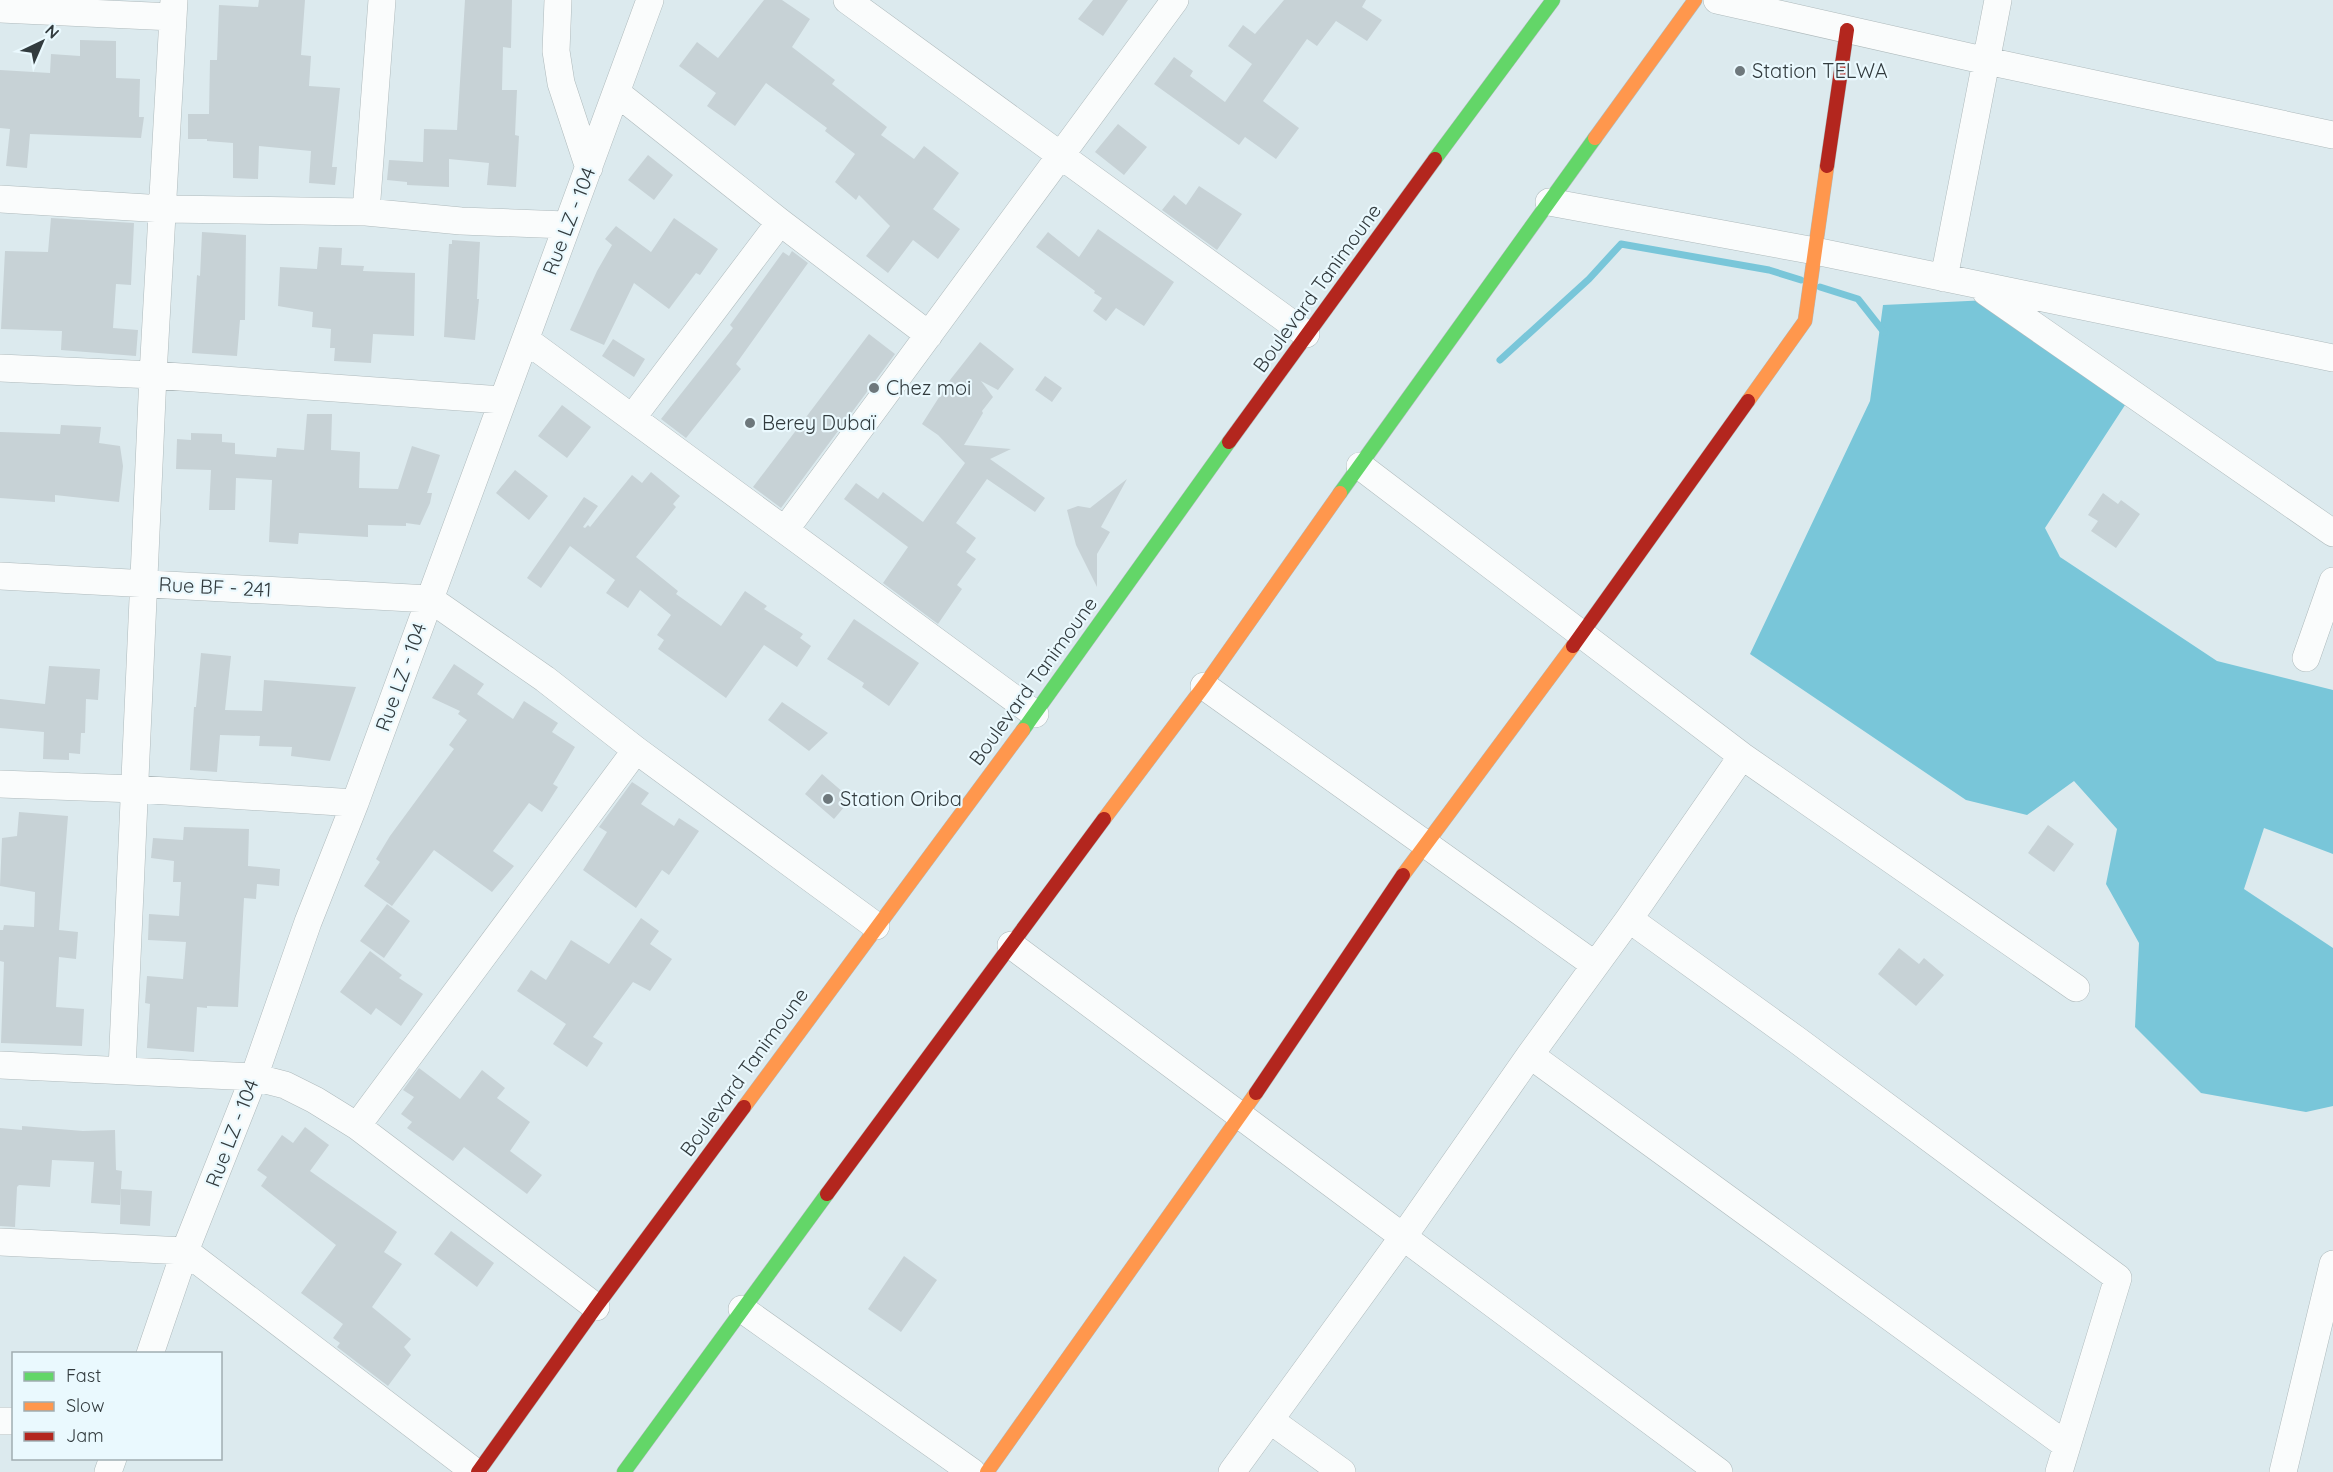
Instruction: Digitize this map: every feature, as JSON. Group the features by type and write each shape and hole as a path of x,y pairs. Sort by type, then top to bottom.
{"main road":[{"path":"624,1472 742,1309 1204,686 1695,0"},
{"name":"Boulevard Tanimoune","path":"477,1472 876,926 1035,714 1544,3"},
{"path":"987,1472 1240,1116 1425,843 1582,634 1805,321 1847,30"}],"street":[{"path":"366,212 382,0"},
{"path":"558,0 556,51 561,83 589,168"},
{"name":"Rue LZ - 104","path":"150,1352 185,1251 254,1077 308,922 355,803 650,0"},
{"path":"846,0 1306,334"},
{"path":"785,530 1062,157 1175,0"},
{"path":"1717,0 2333,135"},
{"path":"1944,278 1998,0"},
{"path":"0,9 173,8 164,209 153,375 122,1070"},
{"path":"617,93 780,222 929,335"},
{"path":"0,199 164,209 366,212 461,221 566,225"},
{"path":"1549,202 1815,251 2333,358"},
{"path":"632,418 780,222"},
{"path":"1975,285 2333,533"},
{"path":"526,340 1035,714"},
{"path":"0,368 153,375 502,400"},
{"path":"1360,465 1742,756 2076,988"},
{"name":"Rue BF - 241","path":"0,576 430,599"},
{"path":"2306,658 2333,581"},
{"path":"430,599 545,679 636,750 876,926"},
{"path":"1204,686 1595,965"},
{"path":"357,1126 636,750"},
{"path":"1232,1472 1403,1237 1742,756"},
{"path":"0,784 135,789 355,803"},
{"path":"1629,919 2118,1278 2059,1472"},
{"path":"1011,945 1719,1472"},
{"path":"1530,1055 2066,1445"},
{"path":"0,1065 254,1077 285,1085 315,1100 357,1126 596,1307"},
{"path":"0,1242 185,1251 477,1472"},
{"path":"2283,1472 2333,1264"},
{"path":"742,1309 972,1472"},
{"path":"1270,1420 1342,1472"}],"water":[{"path":"1989,300 2127,402 2045,528 2060,557 2217,661 2333,690 2333,854 2264,828 2244,889 2333,948 2333,1106 2306,1112 2201,1093 2135,1027 2139,943 2106,884 2117,829 2074,781 2027,815 1966,800 1750,654 1870,401 1883,305"}],"building":[{"path":"259,0 305,0 301,55 311,56 309,86 340,88 332,167 337,167 335,185 309,183 311,151 259,146 258,179 233,178 233,143 188,139 188,114 209,114 210,60 217,60 219,5 258,7"},
{"path":"465,0 512,0 511,48 503,47 502,90 517,90 515,135 519,136 516,187 487,185 489,163 449,159 449,187 407,185 407,182 387,180 389,160 423,162 424,129 457,130"},
{"path":"764,0 782,0 810,19 792,47 835,80 832,84 887,127 881,135 914,159 924,146 959,173 933,209 960,229 938,259 913,240 888,273 866,256 890,226 859,195 856,200 835,182 855,154 825,131 827,128 766,83 735,126 707,106 716,93 679,66 697,42 718,58"},
{"path":"1093,0 1128,0 1103,36 1078,19"},
{"path":"1284,0 1366,0 1362,7 1382,20 1367,41 1336,21 1317,46 1307,39 1263,101 1299,128 1276,159 1245,137 1239,145 1154,84 1174,57 1193,71 1190,76 1225,102 1252,64 1228,46 1243,25 1255,34"},
{"path":"80,40 116,41 116,78 140,79 139,117 144,117 141,138 30,134 27,168 6,166 10,129 0,128 0,70 50,73 51,54 80,56"},
{"path":"1118,124 1147,147 1124,175 1095,152"},
{"path":"648,155 673,175 654,200 628,180"},
{"path":"1199,186 1242,214 1217,250 1162,210 1174,195 1186,205"},
{"path":"51,218 134,223 131,285 116,284 113,328 138,330 136,356 61,350 62,331 1,329 5,251 48,252"},
{"path":"674,218 718,249 700,275 696,273 669,309 634,283 604,345 570,330 597,271 612,245 605,239 616,226 651,252"},
{"path":"1098,229 1174,282 1144,326 1116,308 1106,321 1093,311 1102,298 1036,247 1048,232 1079,257"},
{"path":"202,232 246,235 245,320 240,320 237,356 192,353"},
{"path":"452,240 480,242 477,299 479,299 475,340 444,337 449,244 452,244"},
{"path":"319,247 342,248 341,265 364,266 363,271 415,273 414,336 373,334 371,363 334,361 335,348 330,348 331,329 312,327 313,312 278,306 280,267 317,269"},
{"path":"792,251 808,263 736,364 741,369 686,438 661,419 733,328 730,325 783,252 789,256"},
{"path":"869,334 895,354 781,508 753,487"},
{"path":"613,339 645,359 634,377 602,356"},
{"path":"980,342 1014,369 998,390 981,381 993,397 982,411 983,413 964,445 1011,449 990,459 1045,498 1035,512 987,479 956,523 976,538 966,552 976,559 957,585 962,589 938,624 883,583 908,547 844,499 856,483 878,499 883,492 923,522 965,463 938,435 922,424 950,380"},
{"path":"1045,376 1062,388 1052,402 1035,390"},
{"path":"562,405 591,427 567,458 538,436"},
{"path":"307,414 332,414 331,450 360,452 359,488 398,489 412,446 440,455 427,493 432,493 430,503 420,525 406,523 406,526 368,525 368,537 299,533 298,544 269,542 272,480 236,478 235,510 209,510 211,470 176,469 177,439 191,440 191,433 222,434 222,442 235,443 235,454 276,457 277,448 304,450"},
{"path":"61,425 101,427 99,443 120,446 123,466 119,502 55,495 55,502 0,498 0,432 60,434"},
{"path":"515,470 548,496 529,520 496,493"},
{"path":"651,472 680,496 673,504 676,507 636,557 678,591 676,594 721,626 745,591 767,606 764,609 803,634 800,638 811,646 797,667 764,645 726,698 658,649 664,640 657,635 671,615 640,590 628,608 606,593 615,580 570,546 541,588 527,578 584,497 598,506 583,527 585,528 588,525 590,527 632,475 642,483"},
{"path":"1127,479 1101,527 1110,532 1097,554 1097,587 1076,545 1067,510 1078,506 1090,508"},
{"path":"2103,493 2118,504 2121,500 2140,514 2116,548 2091,531 2098,521 2088,515"},
{"path":"854,619 919,663 889,706 862,687 864,683 827,659"},
{"path":"201,653 231,656 225,710 262,711 264,680 356,687 330,761 291,756 292,747 259,746 260,736 220,735 217,772 190,770 194,707 196,707"},
{"path":"454,664 484,684 477,694 513,719 524,701 558,723 552,732 575,747 553,784 558,787 542,812 529,803 493,851 514,866 492,892 434,850 392,906 364,886 380,862 376,859 390,836 454,749 449,745 467,720 458,714 460,711 432,698"},
{"path":"49,666 100,669 98,700 86,699 85,733 81,733 80,754 69,753 69,760 43,759 44,732 0,728 0,699 45,704"},
{"path":"782,702 828,733 809,751 768,720"},
{"path":"822,774 851,799 834,819 805,794"},
{"path":"632,782 649,793 641,804 674,826 679,818 699,831 669,875 662,870 636,908 583,870 607,832 599,827"},
{"path":"19,812 68,816 59,930 78,932 76,959 59,957 56,1007 84,1009 82,1046 1,1043 4,962 0,961 0,930 3,930 4,925 34,927 35,892 0,886 2,838 17,836"},
{"path":"2048,825 2074,844 2054,872 2028,853"},
{"path":"184,827 249,829 248,866 280,869 279,886 257,884 256,899 244,898 238,1007 197,1007 194,1052 147,1048 150,1004 145,1003 147,976 183,979 186,942 148,940 149,914 179,916 181,882 173,882 174,861 151,858 153,838 183,840"},
{"path":"387,904 410,921 384,958 360,941"},
{"path":"641,918 659,931 650,944 672,959 650,991 633,982 593,1037 603,1043 587,1067 553,1044 566,1024 517,991 531,970 546,980 571,940 609,964"},
{"path":"1899,948 1919,964 1924,958 1944,975 1916,1006 1878,974"},
{"path":"370,951 402,975 399,978 423,994 401,1026 376,1008 371,1015 340,992"},
{"path":"419,1068 460,1099 482,1070 505,1088 497,1098 530,1122 510,1151 542,1175 527,1194 464,1147 453,1161 407,1128 412,1122 401,1114 414,1097 403,1090"},
{"path":"22,1126 83,1131 115,1130 116,1170 122,1171 120,1205 91,1203 94,1162 52,1160 50,1187 19,1185 17,1187 15,1227 0,1226 0,1128 22,1130"},
{"path":"305,1127 329,1145 310,1171 397,1232 384,1252 402,1264 372,1307 411,1339 404,1347 411,1355 388,1386 337,1347 340,1343 333,1338 343,1324 301,1293 336,1245 261,1186 267,1177 257,1170 282,1135 293,1143"},
{"path":"121,1189 152,1191 150,1226 120,1224"},
{"path":"451,1231 494,1263 477,1287 434,1254"},
{"path":"904,1256 937,1280 901,1332 868,1309"}],"waterway":[{"path":"1500,360 1589,279 1621,244 1769,270 1801,280"},
{"path":"1820,287 1858,299 1884,332"}],"traffic: fast":[{"path":"1435,159 1553,0"},
{"path":"1340,493 1595,138"},
{"path":"1023,730 1229,442"},
{"path":"624,1472 827,1194"}],"traffic: slow":[{"path":"1595,138 1695,0"},
{"path":"1748,401 1805,321 1827,166"},
{"path":"1104,819 1204,686 1340,493"},
{"path":"1403,875 1573,646"},
{"path":"744,1107 1023,730"},
{"path":"987,1472 1256,1093"}],"traffic: jam":[{"path":"1827,166 1847,30"},
{"path":"1229,442 1435,159"},
{"path":"1573,646 1748,401"},
{"path":"827,1194 1104,819"},
{"path":"1256,1093 1403,875"},
{"path":"478,1472 596,1307 744,1107"}],"place":[{"name":"Station TELWA","path":"1740,71"},
{"name":"Chez moi","path":"874,388"},
{"name":"Berey Dubaï","path":"750,423"},
{"name":"Station Oriba","path":"828,799"}]}
